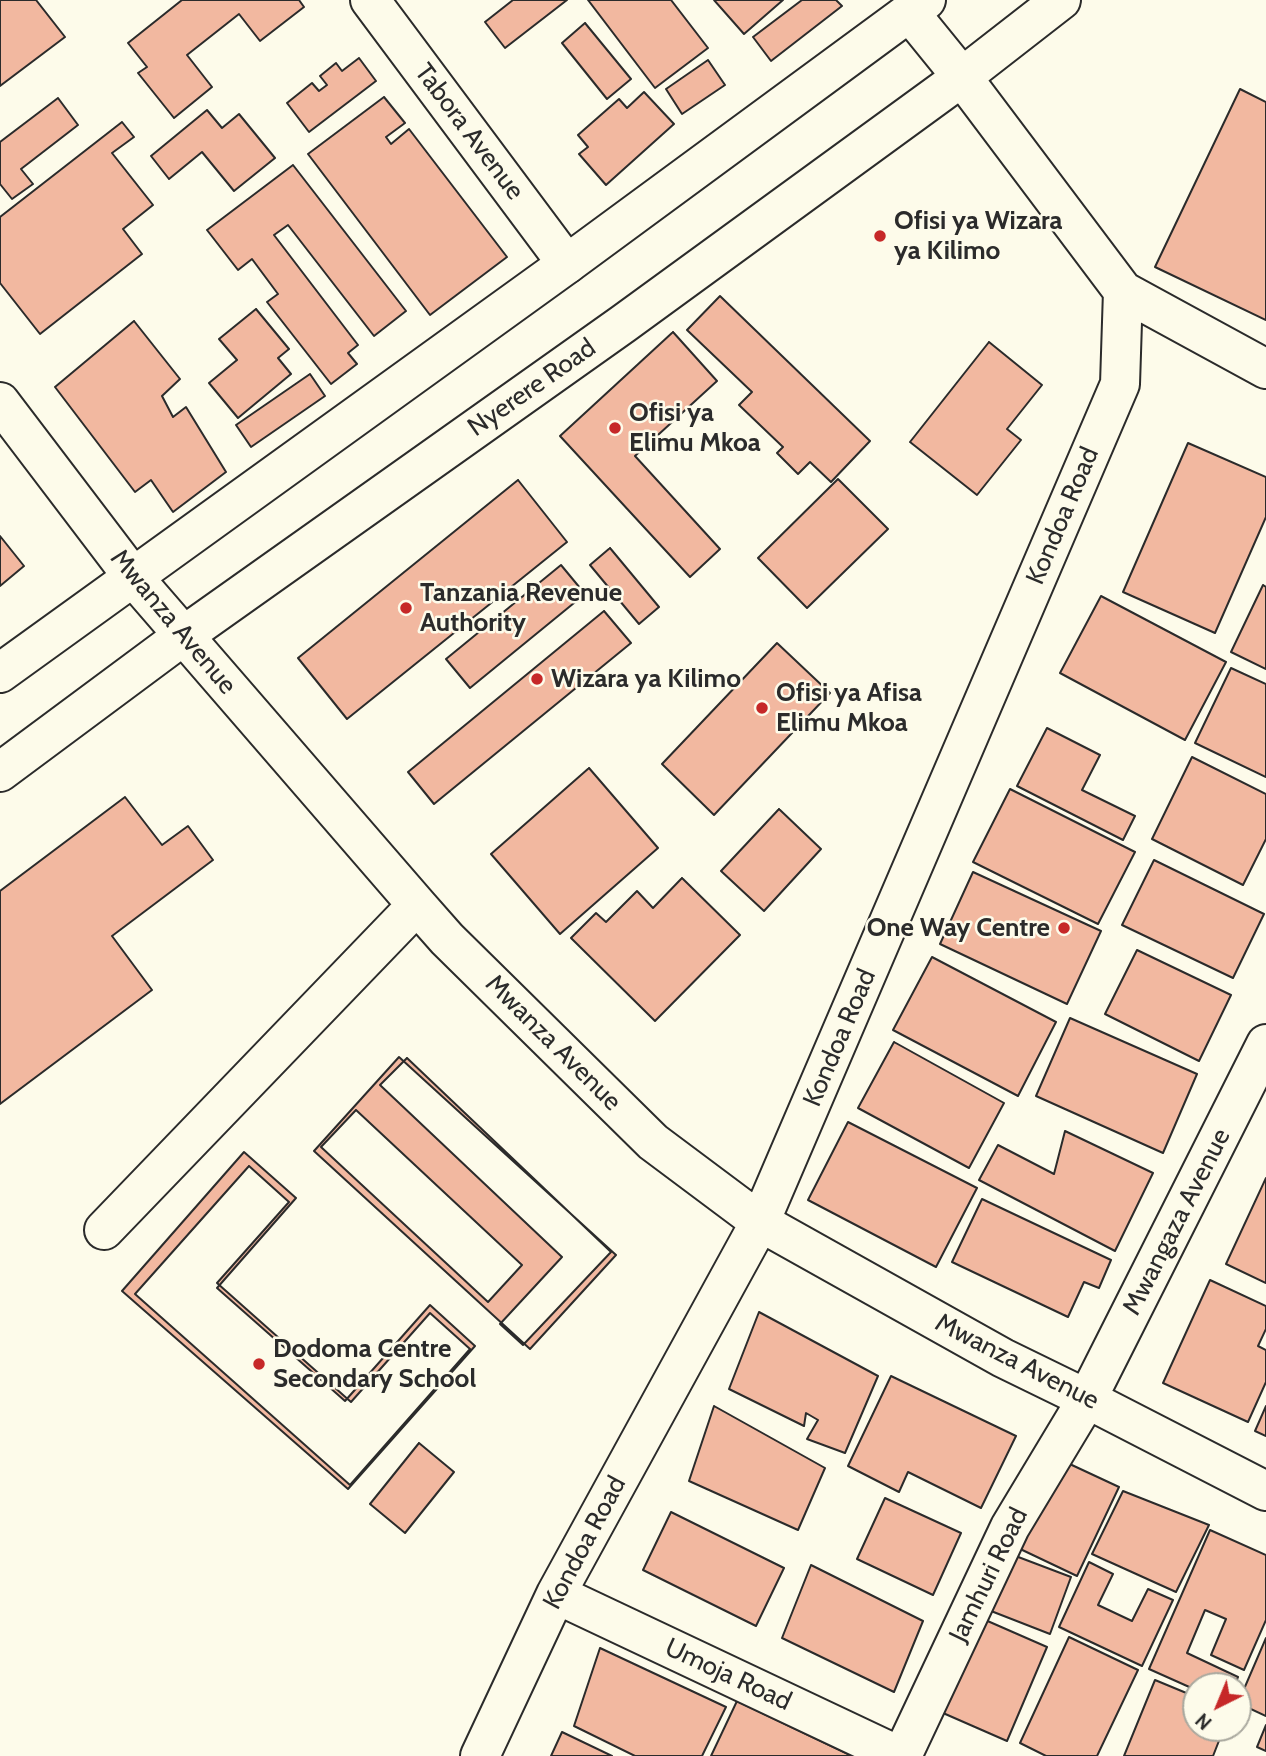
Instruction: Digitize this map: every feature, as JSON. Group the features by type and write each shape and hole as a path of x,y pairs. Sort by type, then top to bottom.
{"main road":[{"name":"Tabora Avenue","path":"370,0 567,264"},
{"name":"Nyerere Road","path":"0,772 183,636 611,332 962,77 1057,1"},
{"path":"0,673 567,264 918,6 962,77 1123,291 1266,369"},
{"name":"Kondoa Road","path":"480,1756 556,1594 760,1222 1120,384 1123,291"},
{"name":"Mwanza Avenue","path":"0,402 133,577 447,939 653,1142 760,1222 1003,1359 1266,1491"},
{"path":"104,1230 417,905"},
{"name":"Mwangaza Avenue","path":"1087,1399 1266,1044"},
{"name":"Jamhuri Road","path":"901,1756 1010,1527 1087,1399"},
{"name":"Umoja Road","path":"556,1594 901,1756"}],"building":[{"path":"0,0 36,0 65,37 0,86"},
{"path":"182,0 299,0 304,7 260,41 239,14 187,55 212,87 174,118 138,73 147,67 128,43"},
{"path":"513,0 567,0 505,48 485,22"},
{"path":"588,0 671,0 708,48 655,88"},
{"path":"714,0 783,0 744,34"},
{"path":"802,0 836,0 842,6 771,61 753,37"},
{"path":"585,23 631,79 607,99 562,43"},
{"path":"359,58 376,81 309,132 287,103 312,83 319,91 327,85 320,76 336,63 342,71"},
{"path":"708,60 725,85 682,114 666,89"},
{"path":"1240,89 1266,102 1266,320 1155,267"},
{"path":"644,92 674,124 606,185 579,154 588,147 578,135 619,99 627,108"},
{"path":"384,97 405,123 386,137 391,144 409,129 507,257 430,315 308,154"},
{"path":"58,98 78,125 21,169 33,184 12,199 0,184 0,142"},
{"path":"207,110 222,128 239,114 275,158 234,191 202,152 169,179 151,156"},
{"path":"122,122 134,137 112,153 153,205 123,229 142,254 40,334 0,283 0,217"},
{"path":"293,165 406,311 374,336 288,225 274,235 358,345 348,353 357,364 331,384 267,302 278,294 252,259 238,270 207,230"},
{"path":"720,296 870,441 831,482 810,462 798,474 777,453 783,447 739,405 752,392 687,330"},
{"path":"256,309 289,349 278,358 291,374 238,418 209,383 237,360 219,339"},
{"path":"134,321 180,379 162,396 173,417 186,407 226,472 173,512 151,480 135,492 55,387"},
{"path":"673,332 717,381 635,456 720,549 690,577 560,436"},
{"path":"989,342 1042,385 1007,429 1021,440 977,495 910,442"},
{"path":"310,374 325,396 251,447 236,425"},
{"path":"1188,443 1266,477 1266,517 1215,633 1123,592"},
{"path":"838,479 888,529 807,608 758,558"},
{"path":"518,480 567,542 347,719 298,658"},
{"path":"0,536 24,566 0,586"},
{"path":"610,548 659,607 639,624 590,565"},
{"path":"561,565 585,594 470,688 446,659"},
{"path":"1263,585 1266,587 1266,669 1231,652"},
{"path":"1101,596 1226,662 1185,740 1060,673"},
{"path":"604,611 631,643 434,804 408,772"},
{"path":"777,643 830,693 714,815 662,764"},
{"path":"1231,668 1266,684 1266,777 1195,743"},
{"path":"1047,728 1100,755 1082,790 1135,816 1123,840 1017,786"},
{"path":"1192,757 1266,794 1266,839 1243,885 1152,839"},
{"path":"589,768 658,848 560,934 491,854"},
{"path":"1010,789 1135,852 1098,924 973,862"},
{"path":"125,797 162,845 188,826 213,860 112,936 152,990 0,1104 0,891"},
{"path":"779,809 821,849 764,911 721,871"},
{"path":"1154,860 1264,914 1233,978 1122,925"},
{"path":"973,872 1101,931 1067,1004 940,944"},
{"path":"682,878 740,935 655,1021 571,938 596,913 606,922 637,891 653,908"},
{"path":"1137,950 1231,995 1199,1061 1105,1014"},
{"path":"932,957 1056,1022 1018,1096 893,1030"},
{"path":"1070,1018 1197,1074 1163,1153 1036,1096"},
{"path":"894,1042 1004,1103 969,1168 858,1108"},
{"path":"399,1057 616,1255 530,1349 314,1151"},
{"path":"407,1058 611,1252 523,1345 500,1324 562,1257 380,1085"},
{"path":"356,1110 522,1265 488,1302 321,1147"},
{"path":"848,1122 977,1188 936,1267 808,1200"},
{"path":"1065,1131 1153,1173 1115,1251 979,1180 998,1145 1054,1174"},
{"path":"244,1152 296,1198 217,1288 345,1401 430,1305 475,1346 348,1489 122,1291"},
{"path":"249,1166 289,1202 217,1283 351,1402 430,1313 470,1349 350,1485 135,1294"},
{"path":"1266,1178 1266,1283 1226,1264"},
{"path":"982,1199 1111,1260 1099,1288 1084,1282 1068,1317 952,1262"},
{"path":"1210,1280 1266,1306 1266,1329 1258,1346 1266,1350 1266,1382 1248,1422 1163,1383"},
{"path":"759,1312 878,1376 845,1453 807,1439 818,1420 806,1413 804,1426 729,1389"},
{"path":"891,1376 1016,1436 981,1508 908,1472 899,1492 848,1466"},
{"path":"714,1406 825,1468 798,1530 689,1481"},
{"path":"1266,1406 1266,1436 1255,1431"},
{"path":"419,1443 454,1472 405,1533 370,1504"},
{"path":"1059,1459 1119,1487 1077,1576 1016,1547"},
{"path":"1123,1491 1209,1525 1176,1592 1092,1554"},
{"path":"885,1498 961,1533 933,1595 857,1559"},
{"path":"671,1512 784,1568 756,1626 643,1570"},
{"path":"1210,1530 1266,1555 1266,1620 1244,1670 1211,1655 1226,1619 1205,1610 1187,1653 1227,1672 1182,1672 1182,1684 1149,1669"},
{"path":"1013,1555 1071,1577 1050,1634 991,1611"},
{"path":"1089,1562 1113,1574 1098,1605 1132,1621 1148,1589 1173,1600 1142,1666 1059,1627"},
{"path":"811,1565 923,1621 894,1692 782,1638"},
{"path":"983,1619 1047,1647 1007,1741 943,1713"},
{"path":"1069,1637 1138,1670 1097,1756 1046,1756 1020,1743"},
{"path":"1266,1638 1266,1716 1252,1710 1251,1672"},
{"path":"600,1648 726,1707 702,1756 635,1756 574,1726"},
{"path":"1155,1680 1182,1691 1182,1742 1218,1742 1213,1756 1124,1756"},
{"path":"737,1701 852,1756 711,1756"},
{"path":"1266,1725 1266,1751 1257,1747"},
{"path":"562,1732 612,1756 551,1756"}],"place":[{"name":"Ofisi ya Wizara ya Kilimo","path":"880,236"},
{"name":"Ofisi ya Elimu Mkoa","path":"615,428"},
{"name":"Tanzania Revenue Authority","path":"406,608"},
{"name":"Wizara ya Kilimo","path":"537,679"},
{"name":"Ofisi ya Afisa Elimu Mkoa","path":"762,708"},
{"name":"One Way Centre","path":"1064,928"},
{"name":"Dodoma Centre Secondary School","path":"259,1364"}]}
